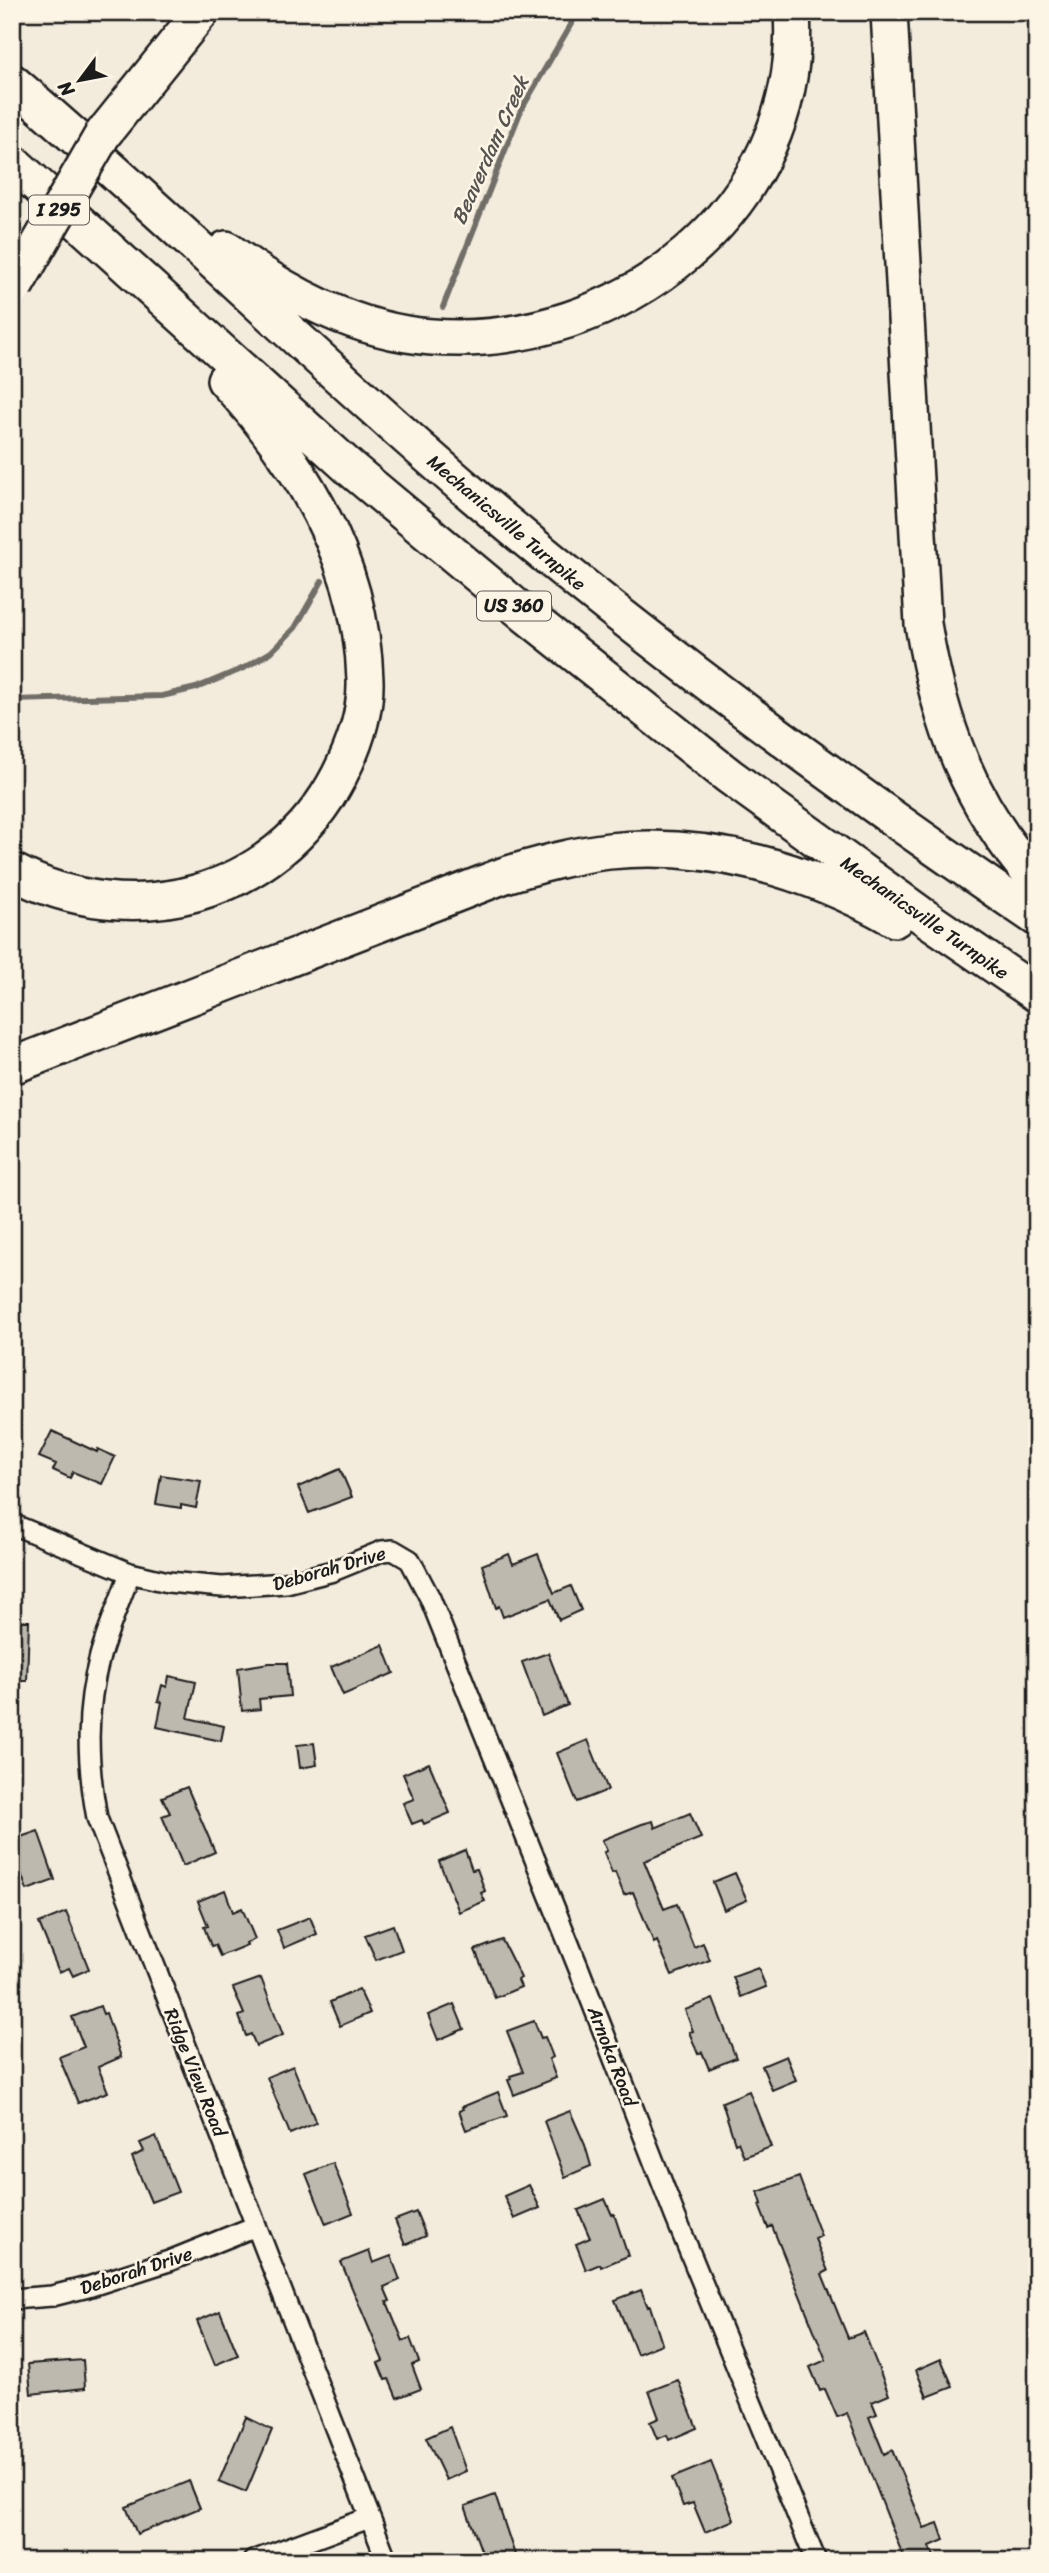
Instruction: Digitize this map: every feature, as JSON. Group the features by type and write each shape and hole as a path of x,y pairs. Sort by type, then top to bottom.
{"highway":[{"path":"162,48 174,12"},
{"path":"162,48 201,12"},
{"path":"59,121 171,201 246,264 335,313 391,331 430,337 466,338 514,334 562,323 628,294 659,276 718,224 760,167 780,121 792,65 793,12"},
{"path":"889,12 917,545 925,636 933,681 952,740 971,785 993,825 1037,882"},
{"name":"I 295","path":"14,289 103,134 162,48"},
{"name":"Mechanicsville Turnpike","path":"12,82 59,121 388,421 556,564 655,643 835,779 1037,918"},
{"path":"12,871 65,894 99,901 134,903 180,897 235,879 263,863 284,846 308,823 331,790 347,760 356,735 364,702 365,680 354,599 324,516 302,478 249,406 19,168"},
{"name":"Mechanicsville Turnpike","path":"19,168 350,468 526,615 729,776 909,906 1037,994"},
{"path":"12,1066 505,875 558,860 608,852 655,849 703,852 802,875 872,906 1037,1006"}],"street":[{"name":"Deborah Drive","path":"12,1524 130,1573 182,1584 267,1586 333,1571 382,1551 394,1550 404,1554"},
{"name":"Arnoka Road","path":"404,1554 411,1560 430,1598 675,2216 816,2561"},
{"name":"Ridge View Road","path":"130,1573 101,1655 92,1696 88,1742 90,1780 97,1818 387,2561"},
{"name":"Deborah Drive","path":"12,2299 52,2296 88,2287 169,2261 256,2225"},
{"path":"253,2561 369,2518"}],"building":[{"path":"52,1431 97,1452 98,1449 115,1457 102,1484 73,1472 70,1478 53,1470 56,1464 39,1457"},
{"path":"340,1469 352,1497 309,1513 298,1487"},
{"path":"161,1475 201,1481 196,1508 156,1504"},
{"path":"509,1554 513,1564 538,1554 554,1593 571,1586 581,1610 559,1620 550,1599 503,1617 499,1606 496,1608 482,1565"},
{"path":"12,1621 29,1621 27,1681 12,1681"},
{"path":"383,1645 394,1673 343,1695 331,1667"},
{"path":"548,1653 568,1705 542,1716 522,1662"},
{"path":"287,1663 290,1696 259,1699 260,1709 242,1711 238,1668"},
{"path":"169,1676 196,1682 188,1718 224,1726 221,1741 157,1727 162,1702 158,1701 162,1685 167,1687"},
{"path":"588,1740 608,1790 577,1802 557,1753"},
{"path":"314,1743 317,1765 300,1768 297,1745"},
{"path":"429,1763 450,1813 424,1824 422,1820 412,1824 403,1803 414,1799 403,1774"},
{"path":"187,1787 215,1852 183,1866 162,1816 170,1813 162,1797"},
{"path":"690,1813 701,1838 644,1861 664,1909 677,1904 694,1947 703,1943 710,1960 672,1975 657,1941 654,1943 633,1892 624,1895 615,1872 612,1873 602,1840 653,1821 655,1828"},
{"path":"38,1831 55,1880 27,1890 12,1848 12,1840"},
{"path":"465,1850 472,1870 477,1869 485,1891 481,1893 485,1901 459,1912 439,1861"},
{"path":"735,1873 747,1900 724,1910 713,1882"},
{"path":"225,1890 233,1912 242,1908 255,1939 220,1956 215,1945 211,1946 204,1927 208,1926 198,1901"},
{"path":"66,1912 89,1969 73,1976 69,1968 59,1972 39,1923"},
{"path":"310,1917 317,1934 284,1948 277,1930"},
{"path":"393,1925 402,1950 376,1960 365,1935"},
{"path":"502,1940 521,1978 518,1980 521,1987 495,1998 475,1950"},
{"path":"758,1968 766,1987 741,1997 733,1977"},
{"path":"261,1978 283,2035 256,2046 251,2034 246,2036 239,2016 244,2014 233,1988"},
{"path":"359,1989 370,2013 340,2026 330,2002"},
{"path":"713,1999 736,2058 709,2069 702,2052 698,2054 689,2032 693,2031 685,2010"},
{"path":"454,2004 464,2029 438,2040 428,2015"},
{"path":"100,2006 103,2014 106,2013 121,2057 98,2067 108,2092 78,2103 59,2057 84,2047 72,2017"},
{"path":"534,2021 541,2038 545,2037 553,2057 549,2059 556,2078 514,2095 508,2080 511,2079 510,2076 523,2072 507,2031"},
{"path":"786,2056 796,2080 772,2090 762,2066"},
{"path":"293,2066 316,2123 290,2134 267,2077"},
{"path":"749,2091 771,2147 744,2157 738,2142 735,2143 722,2102"},
{"path":"498,2092 507,2116 466,2130 459,2111 462,2107"},
{"path":"570,2111 591,2166 565,2177 544,2121"},
{"path":"156,2136 178,2192 151,2202 132,2157 144,2151 140,2143"},
{"path":"333,2163 353,2213 326,2224 306,2174"},
{"path":"799,2177 821,2236 815,2239 828,2271 822,2274 848,2338 864,2332 889,2395 872,2402 877,2414 869,2417 884,2454 892,2450 924,2528 938,2523 944,2540 930,2546 936,2561 905,2561 847,2413 837,2417 825,2389 820,2391 810,2367 826,2360 772,2226 768,2228 759,2205 762,2204 758,2192"},
{"path":"529,2185 540,2208 514,2219 504,2196"},
{"path":"605,2199 612,2215 614,2214 628,2256 586,2270 576,2244 590,2238 578,2210"},
{"path":"416,2212 426,2236 405,2245 395,2220"},
{"path":"369,2251 373,2263 391,2256 400,2280 384,2287 390,2301 387,2302 403,2341 410,2338 419,2362 412,2365 421,2389 397,2398 378,2363 383,2361 341,2262"},
{"path":"641,2290 648,2307 650,2306 662,2344 637,2354 615,2300"},
{"path":"220,2311 238,2355 215,2365 197,2321"},
{"path":"941,2359 953,2387 927,2397 916,2370"},
{"path":"83,2360 85,2388 31,2394 28,2364"},
{"path":"678,2380 697,2428 669,2440 667,2435 657,2439 650,2422 659,2418 649,2391"},
{"path":"246,2417 272,2430 246,2492 219,2481"},
{"path":"450,2427 466,2471 446,2480 426,2438"},
{"path":"711,2462 734,2520 705,2532 693,2503 683,2506 672,2478"},
{"path":"189,2481 200,2508 137,2534 126,2507"},
{"path":"495,2495 517,2561 485,2561 465,2506"}],"waterway":[{"name":"Beaverdam Creek","path":"443,307 521,110 578,12"},
{"name":"Beaverdam Creek","path":"12,700 162,696 196,688 244,668 271,652 295,628 322,581"}]}
